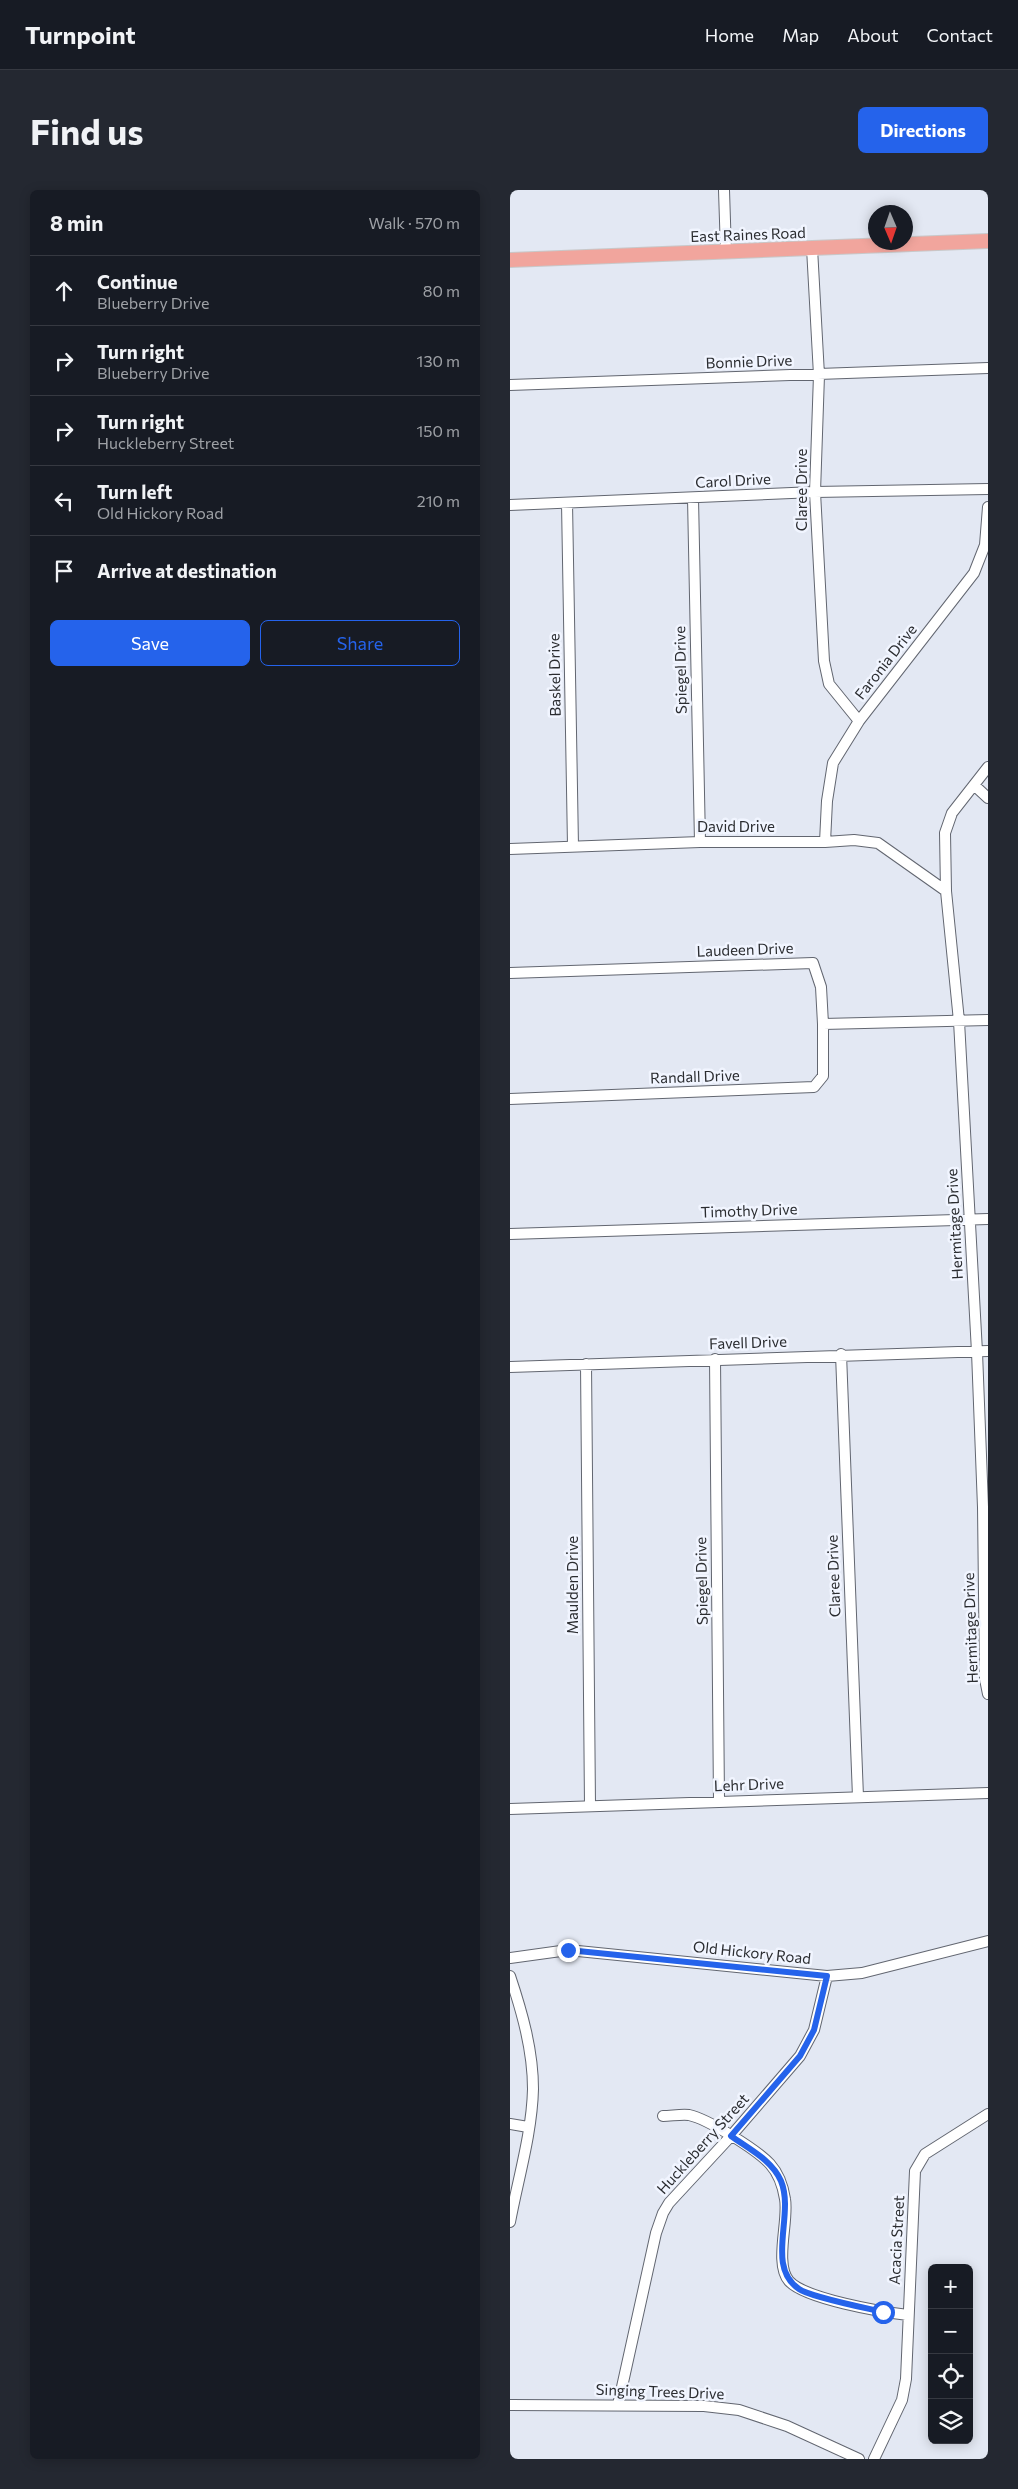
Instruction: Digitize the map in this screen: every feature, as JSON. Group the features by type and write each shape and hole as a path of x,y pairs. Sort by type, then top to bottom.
{"main road":[{"name":"East Raines Road","path":"510,260 988,241"}],"street":[{"path":"724,190 726,252"},
{"name":"Claree Drive","path":"812,248 819,375 815,492 824,661 829,684 859,721"},
{"name":"Bonnie Drive","path":"510,385 988,368"},
{"name":"Carol Drive","path":"510,505 815,492 988,489"},
{"name":"Spiegel Drive","path":"692,498 700,842"},
{"name":"Baskel Drive","path":"567,502 574,846"},
{"name":"Faronia Drive","path":"825,842 827,801 833,763 859,721 974,573 985,545 988,507"},
{"name":"Hermitage Drive","path":"988,767 952,813 945,833 946,891 959,1021 986,1507 985,1679 988,1694"},
{"path":"974,784 988,798"},
{"name":"David Drive","path":"510,849 700,842 825,842 854,840 878,843 946,891"},
{"name":"Laudeen Drive","path":"510,973 813,962 821,987 823,1024"},
{"path":"823,1024 988,1020"},
{"name":"Randall Drive","path":"510,1099 814,1087 823,1076 823,1024"},
{"name":"Timothy Drive","path":"510,1234 988,1218"},
{"name":"Favell Drive","path":"510,1366 841,1354 988,1351"},
{"name":"Claree Drive","path":"841,1354 858,1797"},
{"name":"Spiegel Drive","path":"715,1359 719,1801"},
{"name":"Maulden Drive","path":"586,1364 590,1806"},
{"name":"Lehr Drive","path":"510,1809 988,1793"},
{"name":"Old Hickory Road","path":"510,1958 568,1950 827,1976 862,1973 988,1941"},
{"path":"510,1976 525,2023 533,2089 528,2127 510,2222"},
{"name":"Huckleberry Street","path":"618,2405 662,2213 800,2056 814,2030 827,1976"},
{"name":"Acacia Street","path":"874,2459 902,2400 906,2379 915,2171 925,2154 988,2114"},
{"path":"663,2116 688,2115 708,2121 770,2164 781,2181 786,2201 782,2263 787,2280 800,2291 883,2312 908,2315"},
{"path":"510,2124 528,2127"},
{"name":"Singing Trees Drive","path":"510,2405 704,2406 739,2410 787,2426 859,2459"}],"route":[{"path":"568,1950 827,1976 814,2030 800,2056 731,2136 770,2164 781,2181 786,2201 782,2263 787,2280 800,2291 883,2312"}]}
